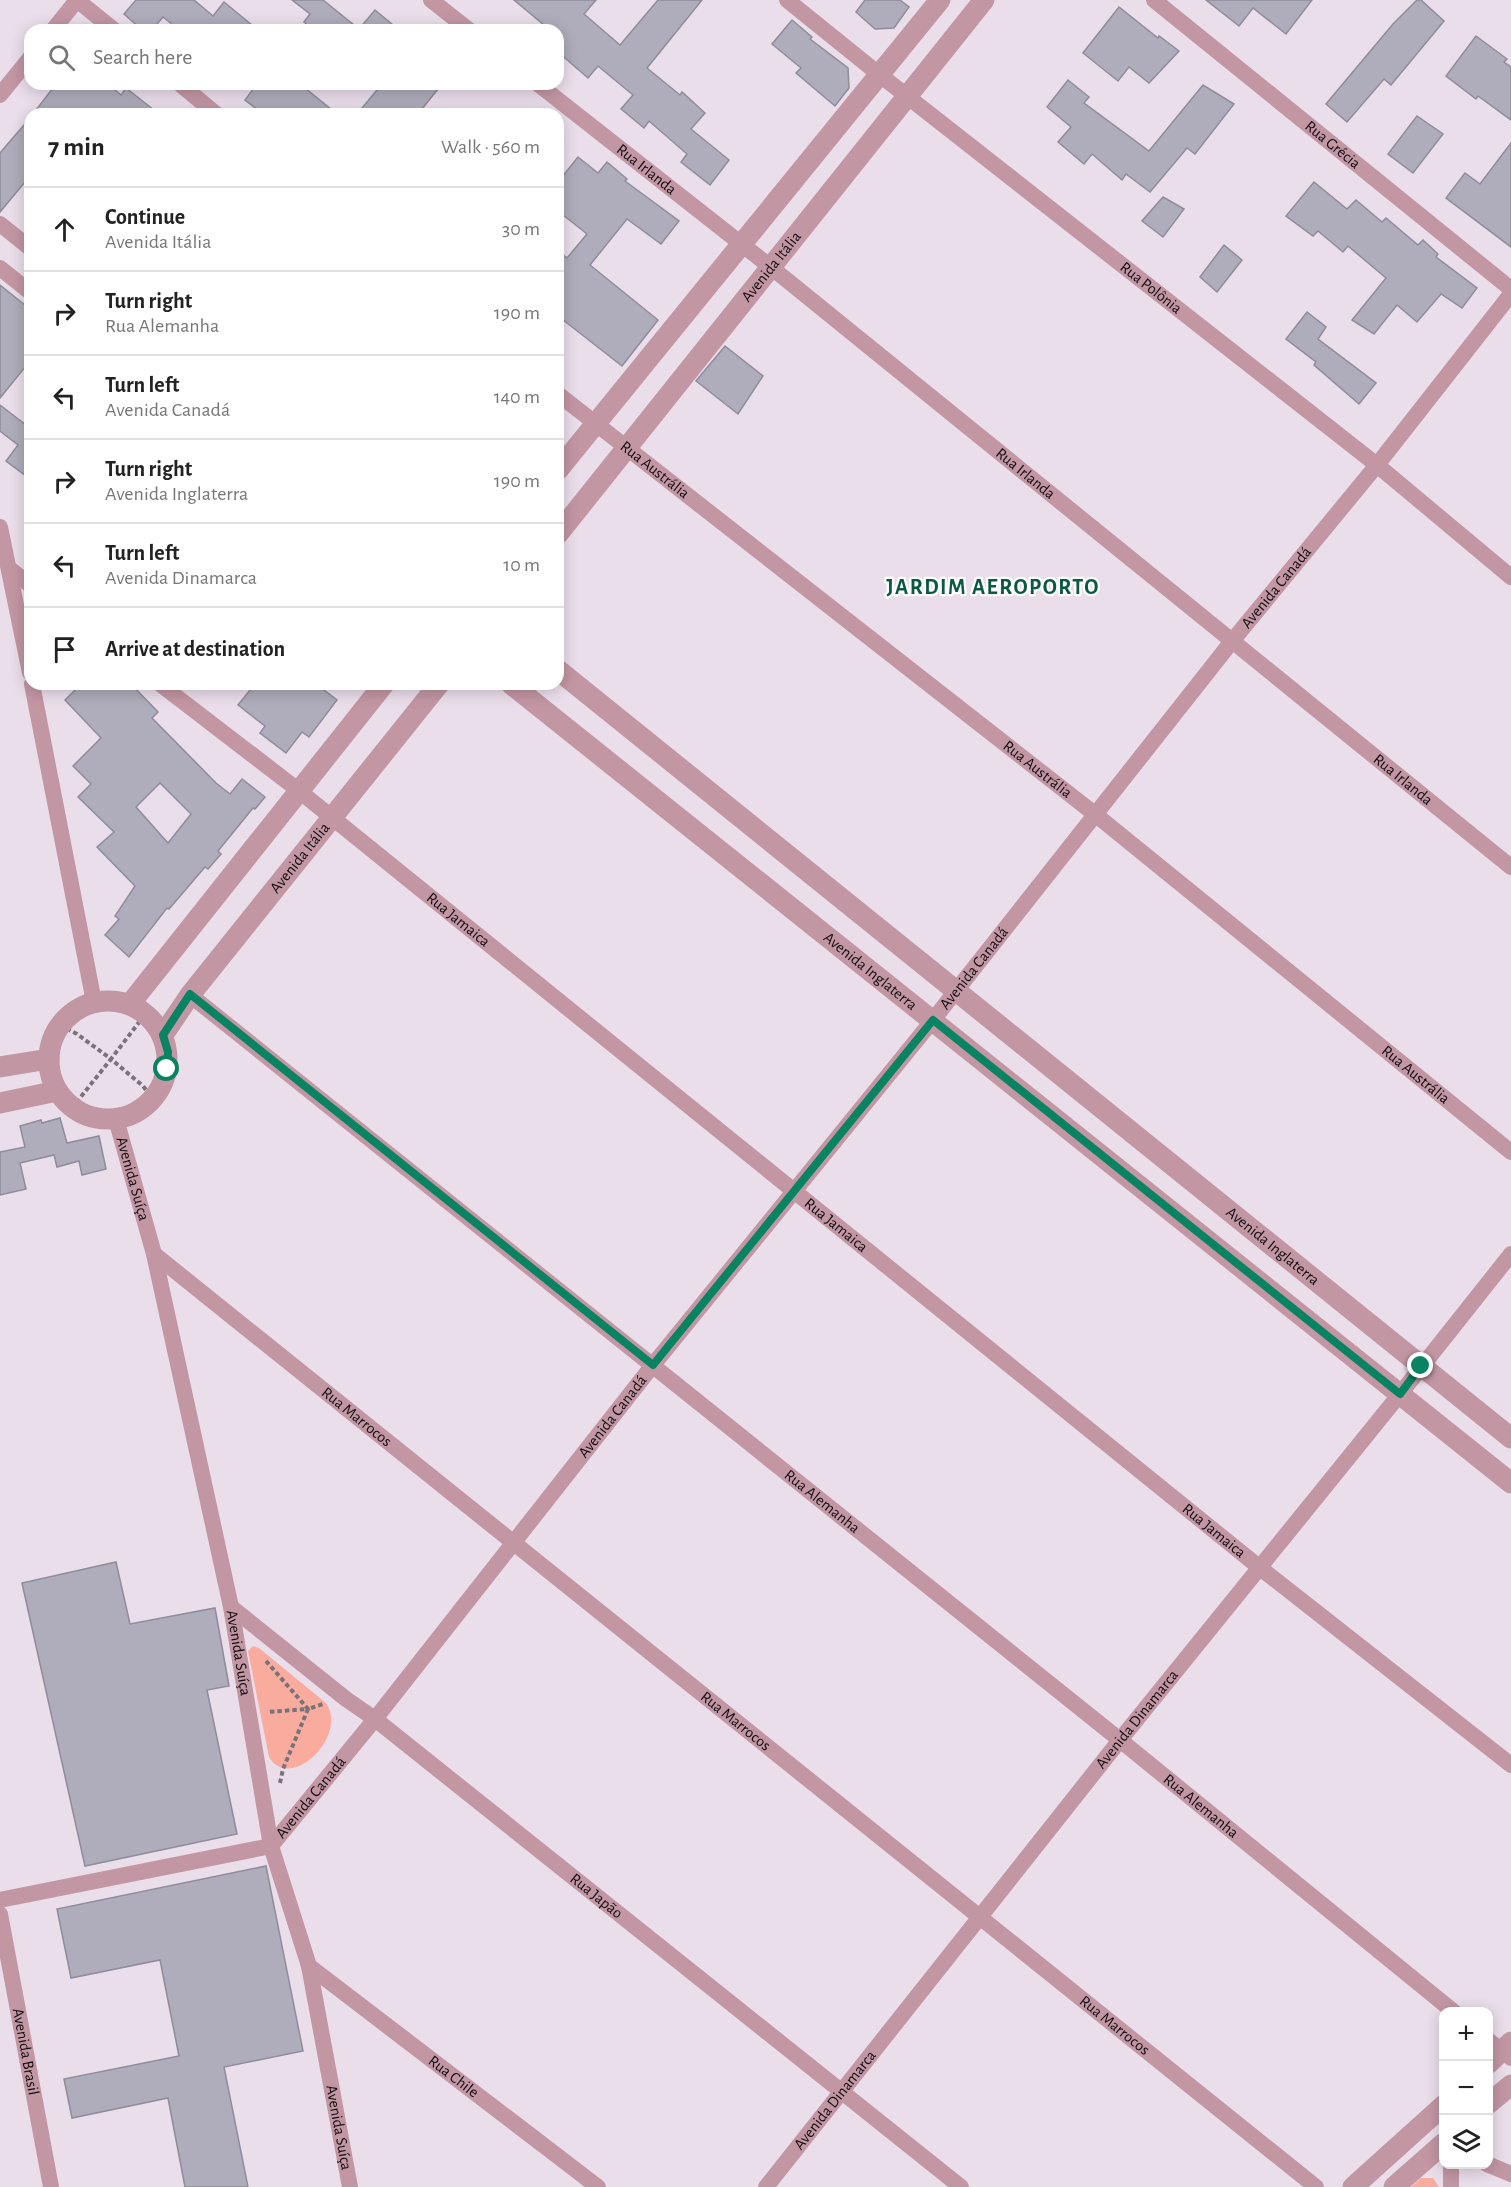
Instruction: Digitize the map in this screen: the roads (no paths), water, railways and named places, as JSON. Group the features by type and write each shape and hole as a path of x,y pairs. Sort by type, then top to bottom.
{"street":[{"path":"58,24 77,0 107,24"},
{"path":"431,0 461,24"},
{"name":"Rua Polônia","path":"787,0 1377,465 1511,577"},
{"path":"564,463 940,0"},
{"name":"Avenida Itália","path":"564,527 984,0"},
{"name":"Rua Grécia","path":"1154,0 1511,292"},
{"path":"0,95 24,65"},
{"path":"187,90 209,108"},
{"name":"Rua Irlanda","path":"546,90 772,268 1511,867"},
{"path":"0,224 24,243"},
{"path":"0,268 24,287"},
{"name":"Avenida Canadá","path":"0,1900 271,1846 375,1719 653,1365 933,1020 1233,640 1377,465 1511,292"},
{"name":"Rua Austrália","path":"564,399 1096,815 1511,1152"},
{"path":"0,527 24,642"},
{"path":"10,569 24,580"},
{"name":"Avenida Inglaterra","path":"564,675 1511,1438"},
{"path":"33,690 94,1002"},
{"name":"Rua Jamaica","path":"168,690 332,817 1259,1567 1511,1766"},
{"path":"138,1009 298,790 379,690"},
{"name":"Avenida Itália","path":"163,1035 190,994 434,690"},
{"name":"Avenida Inglaterra","path":"519,690 1511,1483"},
{"name":"Rua Alemanha","path":"190,994 1120,1740 1448,2007"},
{"path":"112,1000 138,1009 163,1035 168,1052 163,1085 153,1099 136,1113 116,1119 93,1118 72,1108 57,1091 51,1076 49,1059 52,1041 60,1025 75,1011 94,1002 112,1000"},
{"path":"0,1067 49,1059"},
{"path":"0,1103 57,1091"},
{"name":"Avenida Suíça","path":"116,1119 154,1254 231,1607 271,1846 309,1966 350,2187"},
{"name":"Rua Marrocos","path":"154,1254 1316,2187"},
{"name":"Avenida Dinamarca","path":"766,2187 1120,1740 1511,1254"},
{"name":"Rua Japão","path":"231,1607 346,1699 375,1719 961,2187"},
{"name":"Avenida Brasil","path":"0,1914 51,2187"},
{"name":"Rua Chile","path":"309,1966 598,2187"},
{"path":"1493,2100 1511,2085"},
{"path":"1353,2187 1439,2108"},
{"path":"1394,2187 1439,2156"},
{"path":"1493,2166 1511,2174"},
{"path":"1447,2169 1451,2187"}],"district":[{"name":"JARDIM AEROPORTO","path":"993,587"}]}
